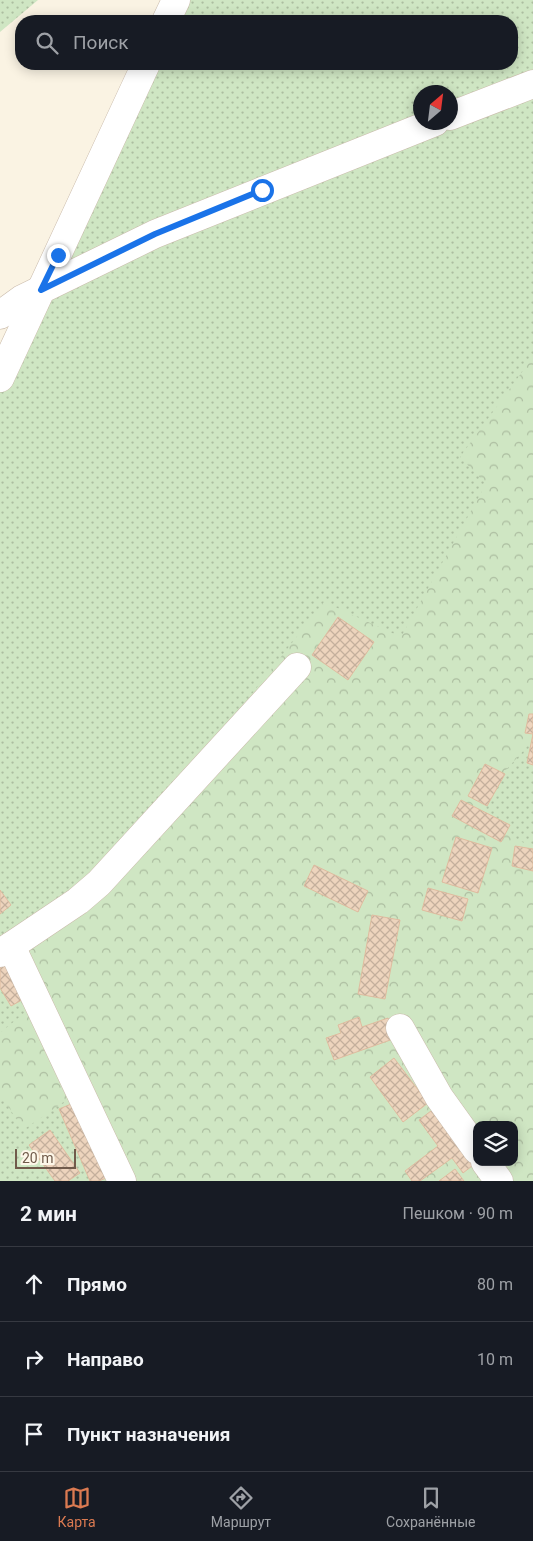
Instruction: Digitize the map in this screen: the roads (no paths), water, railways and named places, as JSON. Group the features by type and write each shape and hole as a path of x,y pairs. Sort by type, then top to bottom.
{"street":[{"path":"169,15 176,0"},
{"path":"0,378 143,70"},
{"path":"458,113 533,84"},
{"path":"0,315 22,299 155,234 415,130"},
{"path":"122,1181 6,949 78,901 99,883 296,667"},
{"path":"400,1028 439,1097 473,1144"},
{"path":"488,1166 499,1181"}]}
